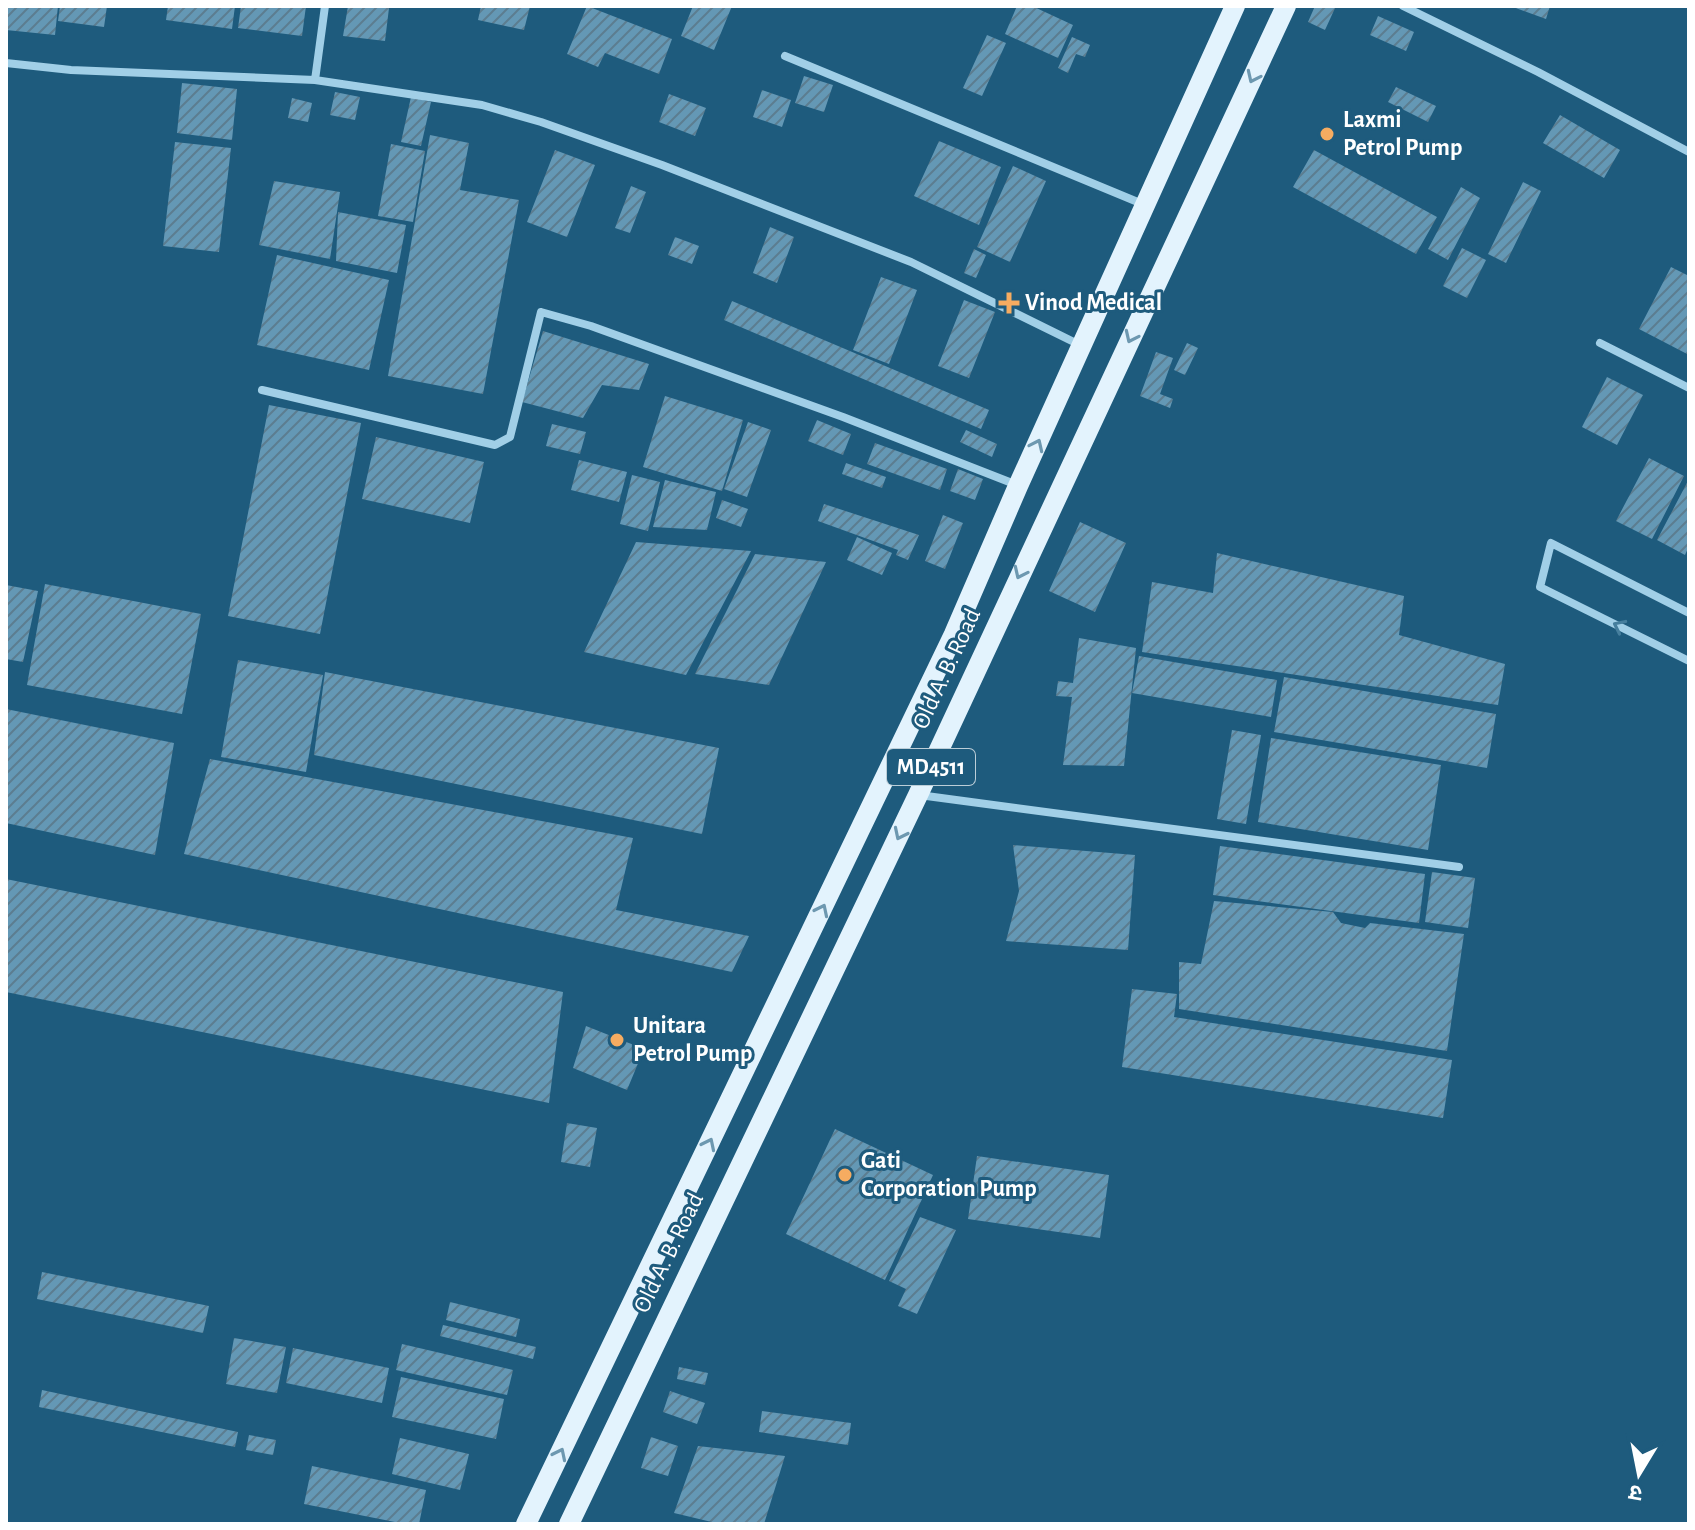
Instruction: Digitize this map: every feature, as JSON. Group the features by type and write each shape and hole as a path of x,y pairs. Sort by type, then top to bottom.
{"main road":[{"name":"Old A. B. Road","path":"526,1524 954,634 1235,6"},
{"name":"Old A. B. Road","path":"569,1524 918,795 1286,6"}],"street":[{"path":"315,80 325,6"},
{"path":"1403,6 1538,72 1689,152"},
{"path":"785,56 1145,206"},
{"path":"6,63 71,70 315,80 482,105 541,122 911,262 1083,346"},
{"path":"262,390 495,445 510,437 541,312 591,326 843,417 1018,486"},
{"path":"1600,343 1689,388"},
{"path":"1689,613 1551,543 1540,587 1689,661"},
{"path":"918,795 1459,867"}],"building":[{"path":"6,6 58,6 55,35 6,30"},
{"path":"60,6 107,6 104,27 58,21"},
{"path":"168,6 235,6 232,29 166,20"},
{"path":"241,6 306,6 302,36 238,28"},
{"path":"348,6 389,8 385,41 343,36"},
{"path":"481,6 530,6 524,30 478,20"},
{"path":"587,6 672,39 659,74 605,53 598,67 567,54"},
{"path":"693,6 732,6 714,50 681,36"},
{"path":"1017,6 1032,6 1073,25 1058,58 1005,34"},
{"path":"1315,6 1336,6 1325,30 1308,22"},
{"path":"1510,6 1550,6 1546,19"},
{"path":"1378,16 1414,32 1406,51 1370,35"},
{"path":"987,35 1006,43 982,96 963,88"},
{"path":"1072,37 1090,45 1085,57 1076,54 1068,73 1058,68"},
{"path":"804,76 833,85 824,112 795,103"},
{"path":"182,83 237,89 232,140 177,133"},
{"path":"1396,87 1436,106 1428,122 1388,102"},
{"path":"762,90 791,100 782,127 753,117"},
{"path":"335,92 360,97 355,120 330,115"},
{"path":"669,94 706,108 695,136 659,122"},
{"path":"411,97 431,102 421,146 401,142"},
{"path":"292,98 312,103 308,122 288,118"},
{"path":"1560,115 1620,150 1604,178 1543,143"},
{"path":"430,135 469,143 460,190 519,200 483,394 388,376"},
{"path":"939,141 1001,167 979,225 914,196"},
{"path":"175,142 231,148 219,252 163,246"},
{"path":"391,144 425,151 413,222 378,216"},
{"path":"555,150 595,165 567,237 527,222"},
{"path":"1314,150 1437,217 1416,254 1293,187"},
{"path":"1013,166 1046,181 1010,262 977,247"},
{"path":"274,181 340,192 330,259 259,245"},
{"path":"1523,182 1541,191 1506,263 1488,254"},
{"path":"631,186 646,192 630,233 615,228"},
{"path":"1461,187 1480,198 1448,260 1428,249"},
{"path":"338,212 406,225 397,273 336,261"},
{"path":"770,227 794,237 777,283 753,273"},
{"path":"675,237 699,246 692,264 668,255"},
{"path":"1462,248 1486,260 1467,298 1443,286"},
{"path":"974,249 986,255 976,278 964,273"},
{"path":"277,255 389,280 369,370 257,345"},
{"path":"1671,267 1689,276 1689,355 1639,329"},
{"path":"881,277 917,290 889,364 853,350"},
{"path":"964,300 995,312 969,378 938,366"},
{"path":"732,301 989,410 981,429 724,320"},
{"path":"543,331 649,364 639,390 602,385 583,418 522,402"},
{"path":"1187,343 1198,348 1185,375 1174,370"},
{"path":"1156,352 1173,358 1160,394 1173,399 1170,408 1140,396"},
{"path":"1607,377 1643,395 1617,445 1582,427"},
{"path":"665,396 743,420 722,491 643,467"},
{"path":"269,405 361,423 320,634 228,616"},
{"path":"817,420 851,434 843,455 808,441"},
{"path":"748,422 771,430 747,497 724,489"},
{"path":"552,424 586,432 580,454 546,446"},
{"path":"966,430 997,444 992,457 960,442"},
{"path":"376,437 484,462 470,523 362,499"},
{"path":"875,443 947,469 940,490 867,464"},
{"path":"1649,458 1684,476 1652,539 1616,521"},
{"path":"579,460 627,472 619,502 571,490"},
{"path":"846,463 886,477 882,488 842,474"},
{"path":"958,469 983,479 975,500 950,491"},
{"path":"632,475 660,482 648,531 620,524"},
{"path":"1689,479 1689,546 1685,555 1657,540"},
{"path":"665,480 716,492 707,530 653,527"},
{"path":"722,500 748,509 741,527 716,518"},
{"path":"824,504 919,535 908,560 896,555 898,550 818,521"},
{"path":"943,515 963,523 945,569 925,561"},
{"path":"1080,522 1126,543 1095,612 1049,591"},
{"path":"857,537 892,553 882,575 847,560"},
{"path":"636,542 751,551 686,675 584,652"},
{"path":"1217,553 1404,596 1399,635 1505,664 1498,705 1142,652 1152,582 1213,593"},
{"path":"755,554 826,562 769,685 695,674"},
{"path":"45,584 201,614 182,714 27,685"},
{"path":"6,585 38,591 23,662 6,659"},
{"path":"1079,638 1136,648 1124,766 1063,765 1072,697 1056,696 1058,681 1073,683"},
{"path":"1139,656 1277,680 1271,717 1132,693"},
{"path":"238,660 323,675 306,772 221,757"},
{"path":"325,672 719,748 702,834 314,755"},
{"path":"1284,677 1496,714 1487,768 1274,732"},
{"path":"6,709 174,743 155,855 6,823"},
{"path":"1232,730 1261,735 1246,824 1217,819"},
{"path":"1271,738 1441,765 1428,850 1258,822"},
{"path":"210,759 633,838 616,910 749,936 732,972 184,854"},
{"path":"1013,845 1135,855 1128,950 1006,941 1019,891"},
{"path":"1220,846 1425,874 1419,923 1213,895"},
{"path":"1432,872 1475,878 1468,928 1425,922"},
{"path":"6,879 563,992 549,1103 6,992"},
{"path":"1214,901 1333,912 1341,923 1365,928 1370,923 1464,934 1447,1051 1179,1009 1179,962 1201,964"},
{"path":"1132,989 1177,994 1174,1017 1452,1060 1443,1118 1122,1067"},
{"path":"586,1026 644,1049 627,1090 573,1068"},
{"path":"567,1123 597,1128 590,1167 561,1162"},
{"path":"835,1129 933,1175 885,1280 786,1234"},
{"path":"977,1156 1109,1175 1100,1238 968,1219"},
{"path":"920,1217 956,1230 917,1314 898,1306 906,1289 889,1281"},
{"path":"42,1272 209,1306 203,1333 37,1299"},
{"path":"450,1302 520,1319 516,1337 446,1320"},
{"path":"443,1325 536,1347 533,1359 440,1336"},
{"path":"234,1338 286,1347 277,1393 226,1384"},
{"path":"402,1344 513,1370 507,1395 396,1370"},
{"path":"293,1348 389,1368 382,1403 286,1383"},
{"path":"679,1367 708,1373 705,1385 677,1379"},
{"path":"401,1377 504,1399 496,1439 392,1417"},
{"path":"42,1390 238,1432 235,1447 39,1407"},
{"path":"670,1391 705,1403 697,1424 663,1412"},
{"path":"762,1411 851,1423 848,1445 759,1432"},
{"path":"249,1435 276,1440 273,1455 246,1450"},
{"path":"651,1437 678,1446 668,1476 641,1468"},
{"path":"400,1438 469,1454 460,1490 392,1474"},
{"path":"698,1446 785,1456 764,1524 720,1524 674,1513"},
{"path":"312,1466 426,1490 419,1524 304,1504"}],"place":[{"name":"Laxmi Petrol Pump","path":"1327,134"},
{"name":"Vinod Medical","path":"1009,303"},
{"name":"Unitara Petrol Pump","path":"617,1040"},
{"name":"Gati Corporation Pump","path":"845,1175"}]}
